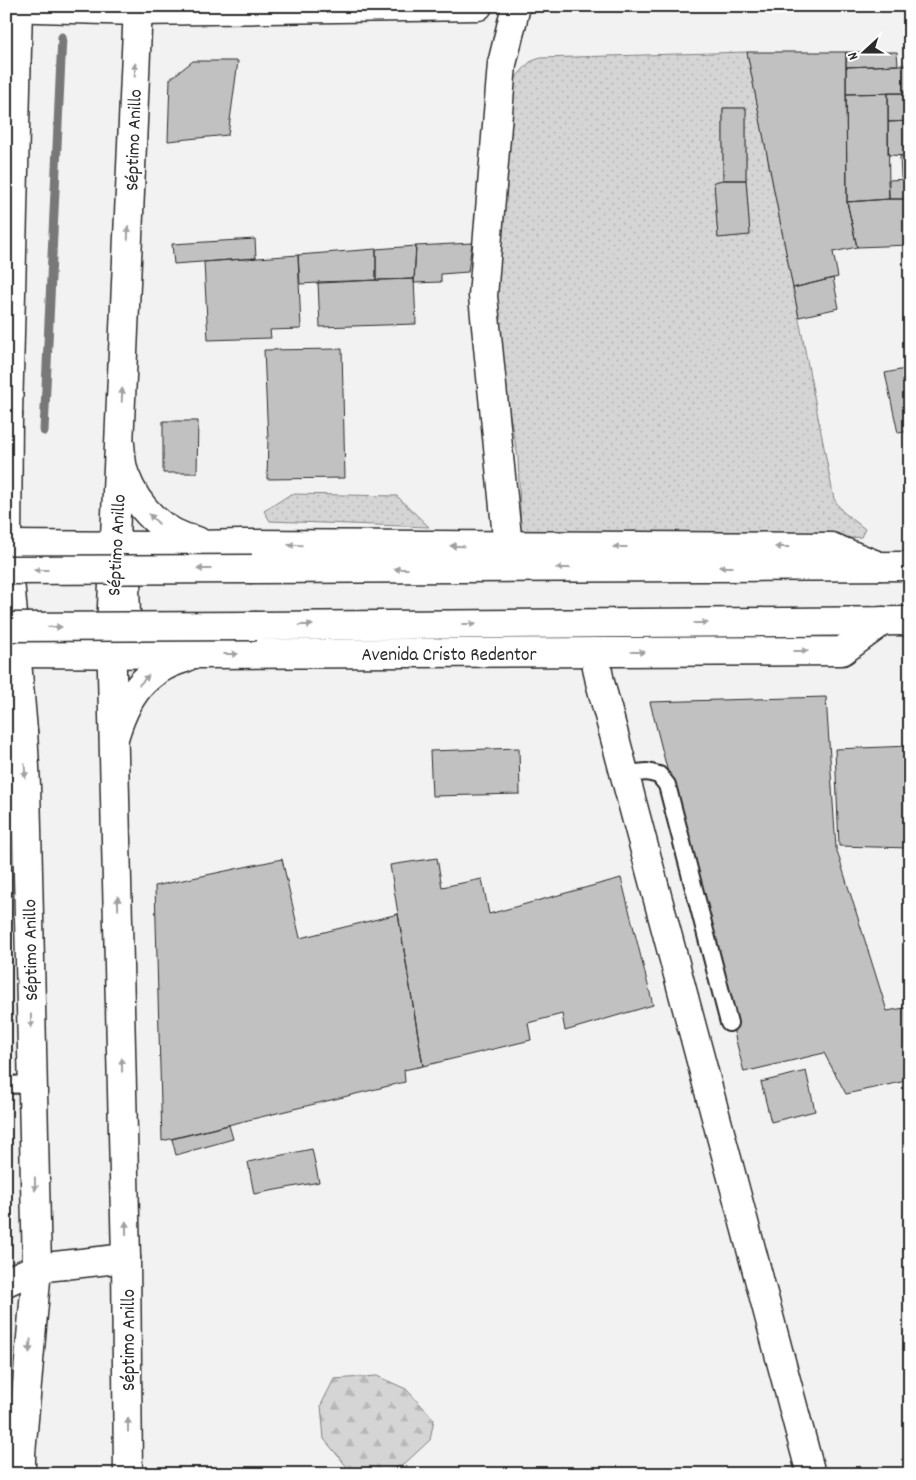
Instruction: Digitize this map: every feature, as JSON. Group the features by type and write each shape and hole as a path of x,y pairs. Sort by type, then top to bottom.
{"main road":[{"path":"14,7 478,6"},
{"path":"508,547 483,296 502,64 516,6"},
{"name":"Séptimo Anillo","path":"14,7 7,417 7,545 11,653 23,731 26,786 19,1085 37,1268 21,1454 22,1474"},
{"name":"Séptimo Anillo","path":"128,1474 126,1258 111,630 138,8"},
{"path":"120,444 124,474 137,501 157,523 184,538 213,545"},
{"path":"7,545 831,547 880,566"},
{"path":"154,546 135,564 125,588 126,614 137,637 158,654"},
{"path":"6,570 910,566"},
{"name":"Avenida Cristo Redentor","path":"11,653 842,651 883,621"},
{"name":"Avenida Cristo Redentor","path":"6,627 910,621"},
{"path":"594,652 600,682 811,1474"},
{"path":"114,738 121,714 133,692 151,674 173,661 196,654"},
{"path":"6,708 23,731"},
{"path":"6,1282 37,1268 126,1258"}],"lane":[{"path":"625,774 647,772 659,775 667,785 728,1023"}],"green space":[{"path":"747,52 834,499 842,511 865,529 861,537 820,541 521,533 518,457 503,380 493,298 515,78 530,62 540,58","holes":["723,108 746,108 746,180 750,235 718,237 714,182 723,180"]},
{"path":"291,494 397,496 429,527 270,521 264,511"},
{"path":"377,1376 406,1389 434,1419 430,1440 403,1465 378,1473 352,1473 324,1439 321,1405 334,1379"}],"building":[{"path":"747,52 846,52 847,202 857,247 833,252 838,277 793,288"},
{"path":"846,52 897,52 898,65 846,67"},
{"path":"193,61 238,61 228,135 168,141 170,79"},
{"path":"910,65 910,93 846,94 846,67"},
{"path":"888,93 889,199 847,202 846,94"},
{"path":"888,93 910,93 910,121 888,122"},
{"path":"723,108 746,108 746,180 723,180"},
{"path":"910,121 910,156 888,155 888,122"},
{"path":"900,156 910,156 910,178 901,178"},
{"path":"910,179 910,199 889,199 888,180"},
{"path":"746,180 750,235 718,238 714,182"},
{"path":"910,199 910,245 857,247 847,202"},
{"path":"255,239 256,258 174,264 172,244"},
{"path":"472,243 468,272 441,274 441,282 414,283 416,246"},
{"path":"416,246 414,279 376,280 376,249"},
{"path":"376,249 376,280 300,284 298,255"},
{"path":"298,255 301,329 270,330 271,338 208,340 204,262"},
{"path":"833,278 839,308 799,317 793,288"},
{"path":"414,279 416,324 320,327 318,282"},
{"path":"342,349 345,478 267,479 268,439 264,350"},
{"path":"910,368 910,431 898,433 885,373"},
{"path":"163,421 198,421 197,473 163,473"},
{"path":"826,697 836,848 887,1011 910,1007 910,1080 846,1094 824,1053 744,1072 650,702"},
{"path":"910,746 910,848 839,846 835,749"},
{"path":"519,748 520,794 432,796 430,751"},
{"path":"437,858 442,887 482,879 489,914 621,878 653,1005 565,1031 562,1014 528,1023 531,1040 423,1066 390,865"},
{"path":"282,859 300,938 398,914 423,1066 404,1070 405,1082 162,1141 155,886"},
{"path":"806,1071 815,1111 771,1122 761,1082"},
{"path":"229,1125 233,1139 176,1155 172,1139"},
{"path":"312,1149 319,1182 254,1194 248,1162"}],"waterway":[{"path":"44,431 62,37"}]}
